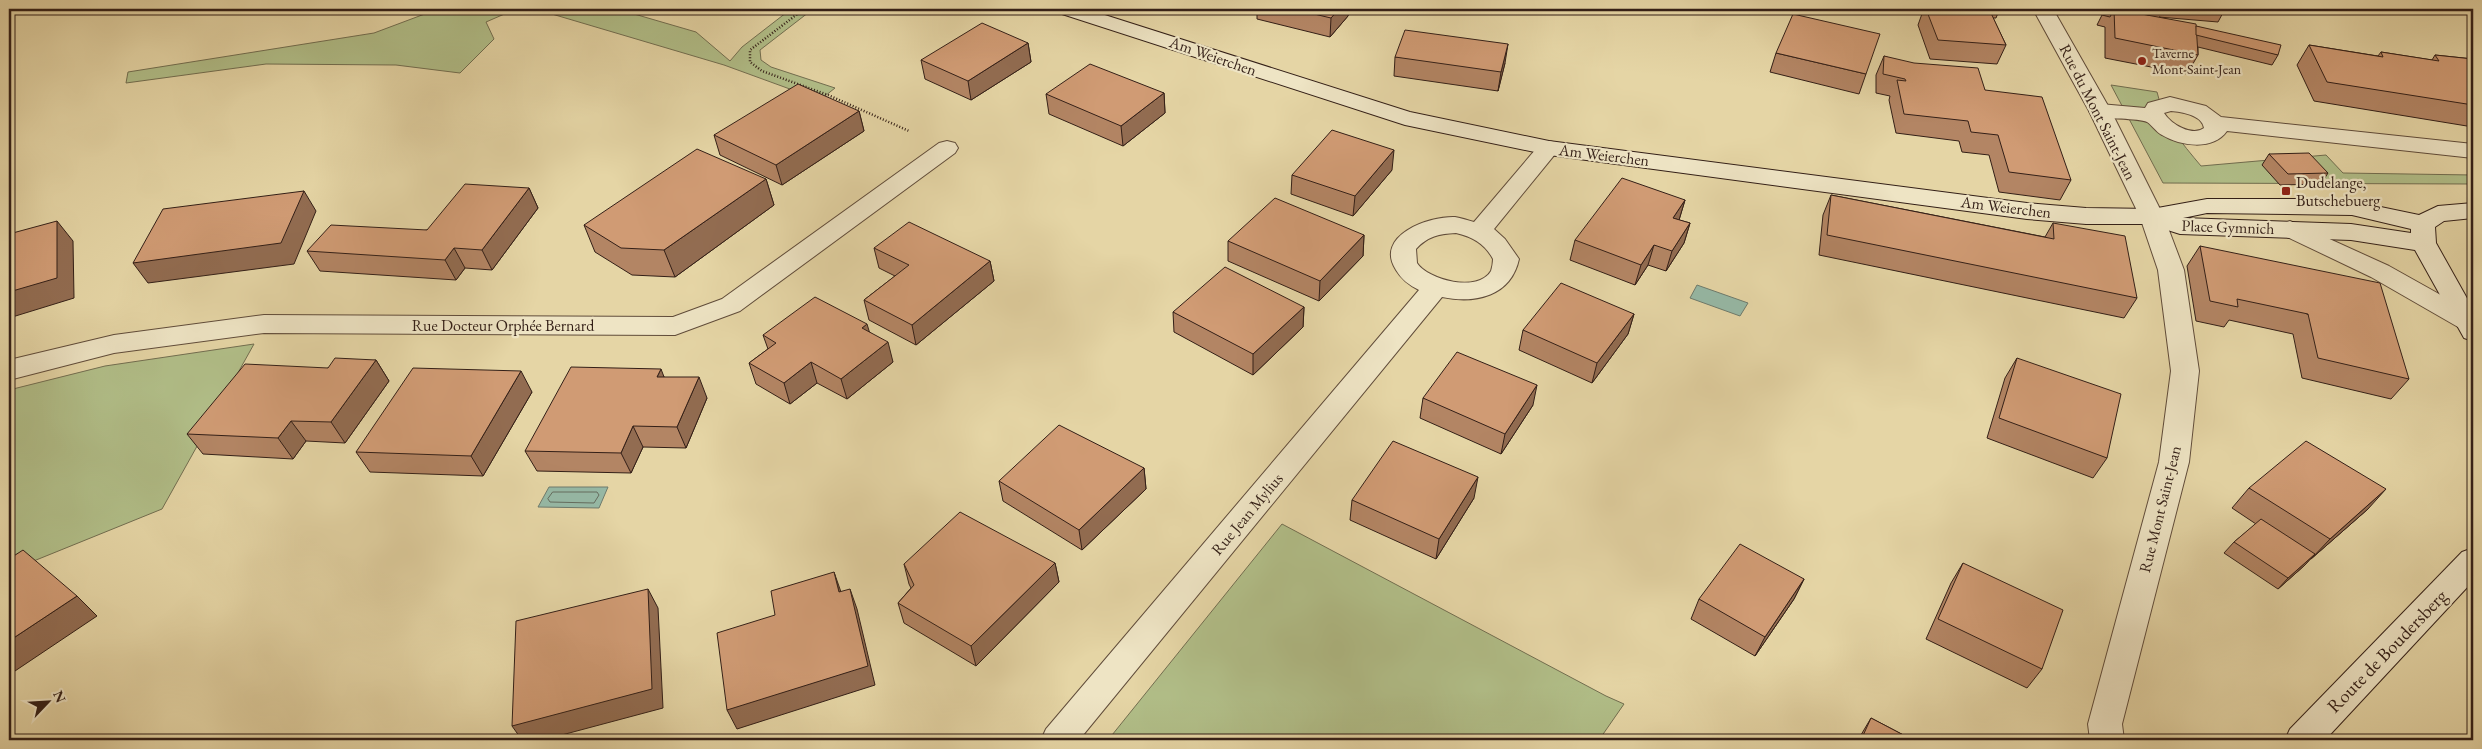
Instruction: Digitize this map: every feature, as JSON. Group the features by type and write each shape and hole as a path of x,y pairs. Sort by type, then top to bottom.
{"street":[{"name":"Rue du Mont Saint-Jean","path":"2043,9 2100,110 2152,217"},
{"name":"Am Weierchen","path":"1070,10 1405,118 1549,148 2028,211 2086,216 2152,217"},
{"path":"2100,110 2154,116 2154,110 2160,106 2176,104 2197,110 2215,123 2473,152"},
{"name":"Rue Docteur Orphée Bernard","path":"9,370 114,344 264,324 675,326 731,306 947,148"},
{"path":"1479,231 1549,148"},
{"name":"Place Gymnich","path":"2152,217 2207,206 2320,206 2352,208 2423,234"},
{"path":"2470,326 2423,234 2438,214 2473,211"},
{"name":"Place Gymnich","path":"2152,217 2180,226 2423,234"},
{"name":"Rue Mont Saint-Jean","path":"2107,740 2105,724 2174,462 2185,371 2171,270 2152,217"},
{"path":"1456,225 1479,231 1498,243 1506,258 1502,274 1486,287 1462,291 1436,288 1416,277 1404,263 1404,247 1415,234 1433,226 1456,225"},
{"path":"2290,229 2350,255 2410,286 2470,326"},
{"name":"Rue Jean Mylius","path":"1058,740 1436,288"},
{"name":"Route de Boudersberg","path":"2302,740 2473,562"}],"path":[{"path":"804,9 750,50 750,62 762,71 828,95 947,148"}],"green space":[{"path":"438,9 516,9 486,22 494,39 460,73 396,65 266,64 126,83 128,72 374,33"},
{"path":"535,9 617,9 696,32 730,61 742,47 791,9 813,9 760,50 761,60 771,67 835,88 820,100 724,65"},
{"path":"2111,85 2157,92 2169,123 2201,166 2326,155 2343,173 2473,175 2473,184 2163,183"},
{"path":"254,344 162,509 9,571 9,390 105,366"},
{"path":"1282,524 1624,704 1599,740 1108,740"}],"water":[{"path":"1697,285 1748,303 1740,316 1690,298"},
{"path":"549,487 608,487 599,508 538,507"}],"building":[{"path":"1293,9 1339,9 1331,18"},
{"path":"1926,9 1990,11 2006,45 1938,40"},
{"path":"2105,9 2114,9 2110,17 2102,15"},
{"path":"2114,9 2196,24 2198,55 2115,38"},
{"path":"1793,14 1880,34 1866,74 1776,53"},
{"path":"982,23 1028,43 968,81 921,60"},
{"path":"2196,26 2281,45 2278,55 2196,35"},
{"path":"1405,30 1508,44 1501,72 1395,57"},
{"path":"2309,45 2383,57 2381,52 2439,61 2435,55 2473,59 2473,105 2327,82"},
{"path":"1884,56 1914,63 1978,68 1985,90 2042,97 2071,180 2009,172 1998,135 1971,132 1968,121 1904,114 1897,80 1906,81 1905,79 1883,74"},
{"path":"1090,64 1164,93 1121,126 1046,94"},
{"path":"798,84 859,111 776,165 714,135"},
{"path":"1332,130 1394,150 1355,196 1292,175"},
{"path":"697,149 766,179 664,250 621,248 584,225"},
{"path":"2309,153 2328,173 2288,174 2269,154"},
{"path":"1622,178 1685,200 1673,218 1690,223 1672,251 1654,245 1641,265 1575,240"},
{"path":"465,184 529,188 482,250 454,248 445,260 307,251 331,225 427,230"},
{"path":"304,191 281,243 133,263 163,209"},
{"path":"1831,195 2054,239 2053,223 2125,236 2137,298 1827,235"},
{"path":"1275,198 1364,235 1320,281 1228,241"},
{"path":"57,221 57,278 9,292 9,234"},
{"path":"909,222 990,261 912,325 864,300 909,265 874,248"},
{"path":"2200,246 2380,283 2409,379 2318,358 2308,314 2237,299 2238,307 2210,301"},
{"path":"1225,267 1304,307 1253,354 1173,312"},
{"path":"1561,283 1634,314 1597,363 1523,330"},
{"path":"815,297 867,324 862,328 888,342 841,379 811,362 784,383 749,363 776,343 763,335"},
{"path":"1457,352 1537,385 1505,434 1423,398"},
{"path":"335,358 376,360 331,422 291,421 278,438 187,434 245,364 328,368"},
{"path":"2017,358 2121,394 2107,458 1999,418"},
{"path":"571,367 661,369 657,377 699,377 677,427 633,426 621,453 525,451"},
{"path":"413,368 521,371 471,456 356,452"},
{"path":"1059,425 1144,468 1079,530 999,481"},
{"path":"1393,441 1478,477 1439,539 1352,500"},
{"path":"2306,441 2386,489 2330,539 2249,488"},
{"path":"960,512 1055,563 971,646 898,603 914,585 904,564"},
{"path":"2261,519 2315,554 2288,578 2234,542"},
{"path":"1740,544 1804,579 1765,637 1699,599"},
{"path":"23,550 77,596 9,641 9,559"},
{"path":"1963,563 2063,610 2042,669 1938,619"},
{"path":"834,572 839,592 850,589 868,666 727,710 717,633 775,615 771,591"},
{"path":"648,589 652,689 512,726 516,621"},
{"path":"1871,718 1913,740 1861,740"}],"place":[{"name":"Taverne Mont-Saint-Jean","path":"2142,61"},
{"name":"Dudelange, Butschebuerg","path":"2286,191"}]}
